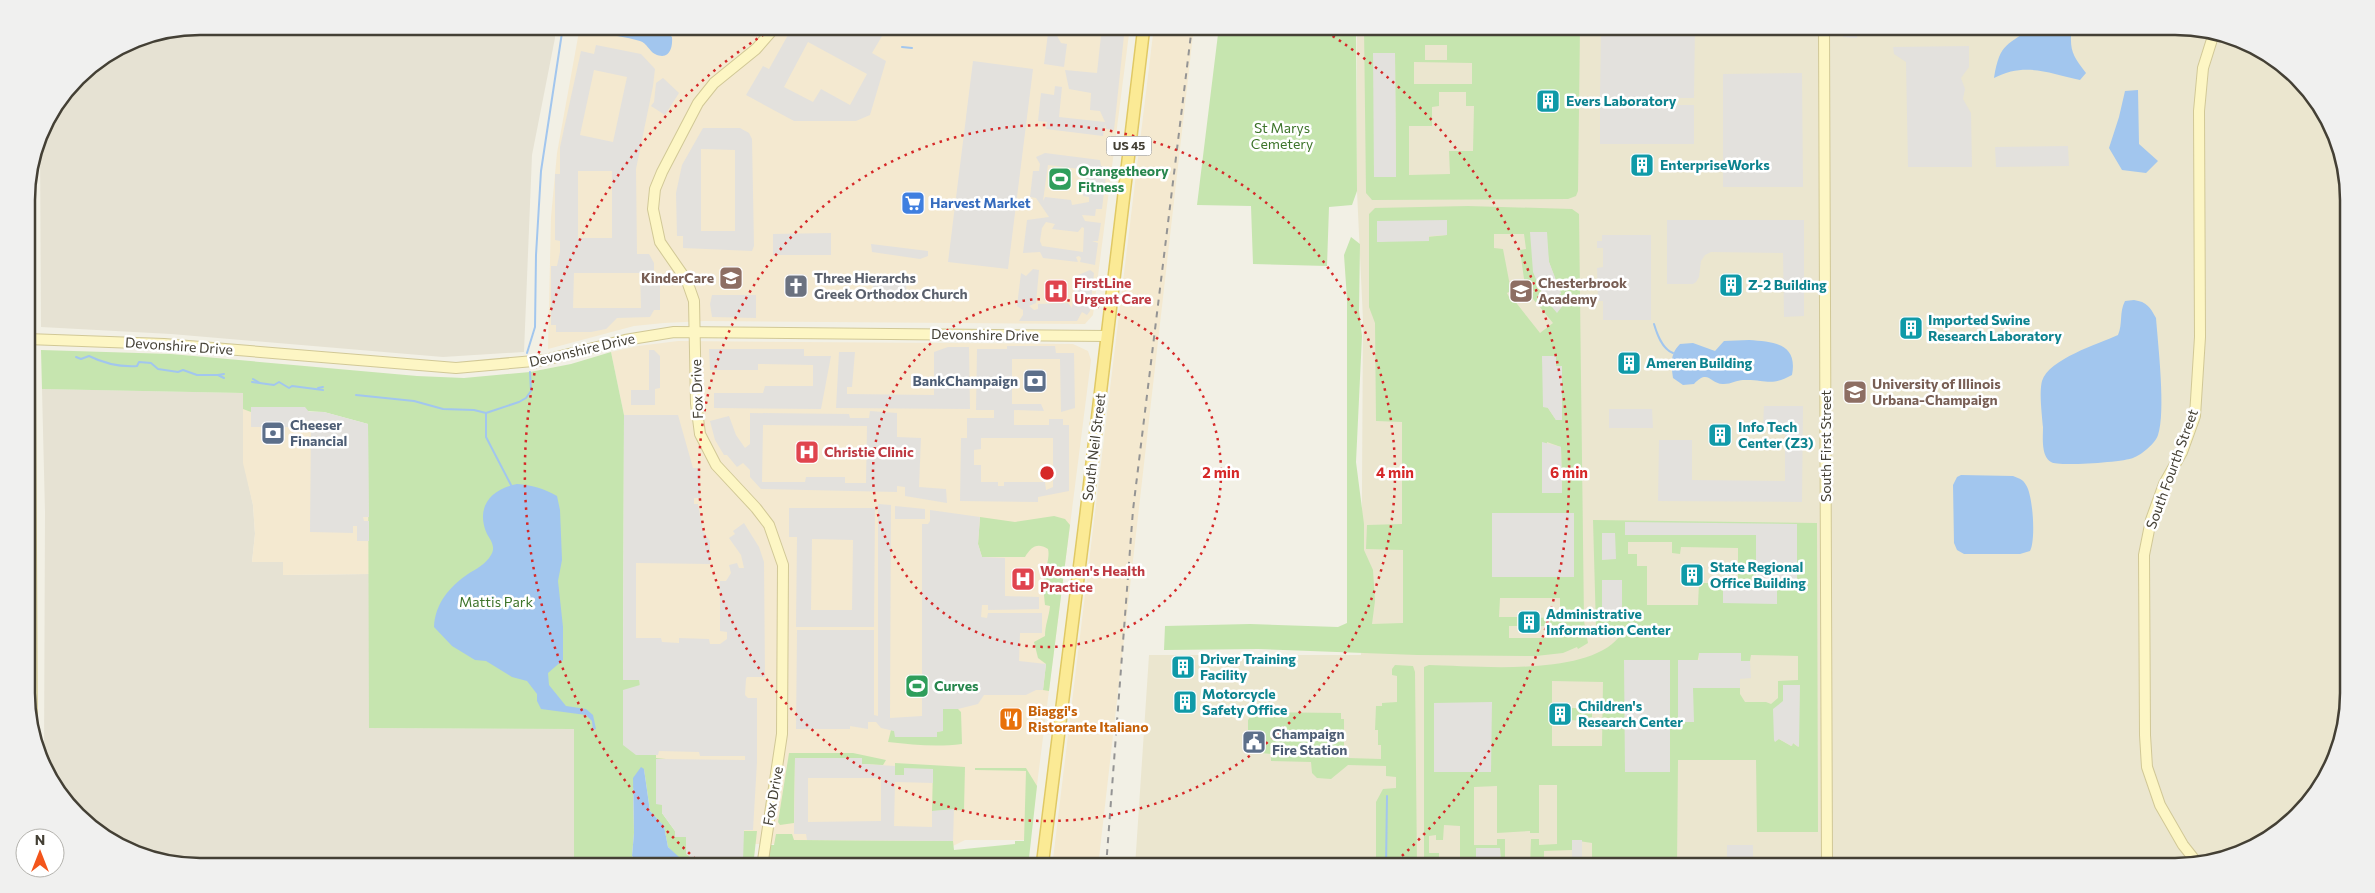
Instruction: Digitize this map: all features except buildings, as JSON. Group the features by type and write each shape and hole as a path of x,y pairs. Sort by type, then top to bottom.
{"main road":[{"name":"South Neil Street","path":"1043,858 1143,35"}],"street":[{"name":"Fox Drive","path":"763,858 782,734 783,565 769,524 716,465 701,438 696,403 694,301 691,290 660,242 654,218 655,189 698,103 714,84 756,49 768,35"},
{"name":"South First Street","path":"1824,35 1827,858"},
{"name":"South Fourth Street","path":"2193,857 2183,845 2160,805 2147,767 2145,735 2144,555 2151,520 2164,484 2182,452 2194,416 2200,337 2199,111 2203,68 2212,39"},
{"name":"Devonshire Drive","path":"35,339 164,344 456,368 541,361 652,334 696,332 1107,336"}],"shaded area":[{"path":"189,35 555,35 532,155 524,352 443,357 171,334 41,327 41,157 52,127 69,99 99,69 117,57 147,44 167,38"},
{"path":"578,35 1129,35 1093,315 1085,324 705,321 634,326 548,349 551,217 557,153"},
{"path":"788,35 883,35 872,53 886,61 870,115 856,121 794,121 746,95 763,66 769,69","holes":["808,42 867,74 850,105 821,89 813,102 784,87"]},
{"path":"1048,35 1057,35 1061,43 1067,44 1064,67 1044,64"},
{"path":"1101,35 1124,35 1114,130 1106,129 1105,124 1103,136 1046,129 1047,122 1038,121 1041,93 1054,95 1055,86 1062,87 1059,117 1105,122 1100,111 1090,110 1091,93 1069,89 1065,70 1097,73"},
{"path":"1153,35 1193,35 1099,858 1053,858"},
{"name":"University of Illinois Urbana-Champaign","path":"1357,35 2186,35 2208,38 2228,44 2258,57 2292,83 2306,99 2318,117 2327,137 2339,178 2340,693 2339,715 2331,746 2323,766 2312,785 2292,810 2258,836 2228,849 2208,855 2186,858 1136,858 1149,655 1361,655 1363,320 1357,191"},
{"path":"1601,35 1695,35 1694,98 1600,98"},
{"path":"1843,35 1857,35 1857,38 1843,37"},
{"path":"1864,35 1976,35 1976,36"},
{"path":"596,45 641,54 655,69 636,169 637,254 649,254 654,263 654,275 660,275 660,310 654,310 650,317 617,318 606,329 591,332 556,332 556,325 551,325 551,266 557,266 560,252 560,241 555,240 555,174 560,174 560,147 581,51 594,54","holes":["594,70 627,77 613,142 580,135","578,171 612,171 612,238 578,238","574,273 640,273 641,308 573,308"]},
{"path":"1969,46 1969,67 1961,78 1965,89 1963,99 1971,113 1972,167 1908,167 1906,62 1894,54 1893,47"},
{"path":"1373,53 1395,53 1396,177 1374,177"},
{"path":"973,61 1033,69 1008,269 948,262"},
{"path":"1802,73 1803,187 1723,187 1723,74"},
{"path":"663,78 679,93 665,115 651,106 654,102 656,83"},
{"path":"1600,105 1694,105 1694,144 1600,144"},
{"path":"703,128 740,128 749,133 752,139 754,246 752,251 683,248 683,236 677,236 676,193 682,165","holes":["701,149 735,150 735,231 701,231"]},
{"path":"2068,146 2069,166 1996,167 1995,147"},
{"path":"1045,153 1100,160 1101,166 1107,167 1102,209 1096,209 1095,216 1082,215 1085,221 1101,223 1098,241 1092,241 1098,243 1095,265 1080,262 1081,258 1079,256 1076,257 1078,262 1043,258 1040,252 1023,253 1027,220 1049,217 1036,198 1030,197 1033,171 1039,171 1040,164 1036,157","holes":["1048,165 1087,170 1083,196 1089,197 1089,202 1072,205 1071,200 1045,197 1043,201","1046,222 1055,224 1052,229 1078,232 1082,227 1084,228 1083,252 1042,246 1040,241 1042,228"]},
{"path":"1447,220 1447,235 1429,236 1429,241 1377,242 1377,221"},
{"path":"1667,220 1804,220 1804,316 1784,317 1783,253 1711,252 1705,255 1701,261 1699,277 1696,282 1693,284 1667,284"},
{"path":"1530,232 1547,232 1549,262 1561,293 1556,296 1564,304 1557,313 1543,296 1533,272"},
{"path":"831,233 831,255 773,255 773,234"},
{"path":"1602,235 1651,235 1651,320 1603,320 1603,301 1598,301 1597,268 1603,267 1603,248 1597,248 1597,241 1602,241"},
{"path":"871,244 928,251 928,256 920,259 872,252"},
{"path":"1033,269 1039,270 1036,303 1029,306 1034,310 1038,309 1038,304 1068,303 1072,308 1076,276 1090,270 1094,273 1090,311 1087,315 1082,312 1077,321 1019,321 1023,315 1023,310 1017,306 1021,273 1026,276"},
{"path":"873,277 905,277 907,292 905,293 905,299 873,299"},
{"path":"712,295 756,295 756,318 712,317 710,304"},
{"path":"678,341 1073,344 1088,351 1091,360 1030,840 965,840 953,846 755,844 754,858 712,858 630,755 624,415 611,352 638,346"},
{"path":"1007,346 1055,346 1056,353 1074,353 1075,408 1061,412 1060,359 1012,359 1012,404 1041,404 1044,411 1014,410 1014,425 1049,425 1049,419 1063,419 1063,425 1069,425 1069,491 1038,497 1038,502 960,501 961,438 967,438 967,418 994,418 994,410 976,410 977,349 1007,349","holes":["981,438 1053,438 1053,487 1046,490 1045,482 1004,482 1004,486 998,486 998,482 981,482 981,465 974,465 974,450 981,449"]},
{"path":"948,347 969,347 970,409 836,408 839,352 855,352 852,387 847,387 847,394 934,395 934,352"},
{"path":"709,349 804,349 804,356 831,356 821,409 714,408 714,393 763,393 765,386 813,386 813,365 758,364 758,370 710,370"},
{"path":"649,350 654,350 660,356 660,388 655,389 655,405 631,405 631,390 649,390"},
{"path":"1542,356 1556,356 1556,366 1562,366 1562,420 1556,420 1548,408 1543,407"},
{"path":"42,389 243,393 244,463 253,505 255,534 252,562 283,562 284,575 369,574 369,728 575,729 574,858 178,857 147,849 127,841 108,830 76,802 63,785 52,766 44,746 45,512"},
{"path":"243,393 251,412 368,424 369,574 283,575 283,562 252,562 255,534 253,505 243,463"},
{"path":"1764,406 1803,406 1802,502 1658,501 1659,440 1692,440 1692,480 1785,481 1785,427 1763,426"},
{"path":"251,407 305,407 309,412 324,412 368,424 369,517 363,517 364,521 369,521 369,541 357,541 357,526 353,526 353,533 310,532 311,427 251,427"},
{"path":"1609,409 1652,409 1653,428 1609,428"},
{"path":"870,411 897,413 897,437 921,438 919,487 946,489 947,503 905,496 905,487 897,486 897,492 761,489 750,477 750,470 743,463 737,467 727,455 724,455 715,440 710,421 729,416 736,435 745,448 750,444 750,413 849,414 850,418 869,418","holes":["763,425 867,426 866,483 845,483 845,477 806,477 805,482 762,482"]},
{"path":"624,415 678,415 693,468 700,468 700,498 694,498 694,504 698,504 703,531 710,541 710,564 636,563 636,638 661,638 662,642 679,643 679,638 709,639 710,644 720,644 727,639 727,632 720,631 720,581 726,581 731,573 729,565 737,563 739,568 744,568 741,555 729,538 735,534 733,531 744,523 759,547 764,562 765,677 747,677 746,679 745,695 748,698 757,698 757,762 753,830 744,830 743,858 692,858 686,854 686,837 675,837 675,831 662,813 662,805 656,804 656,759 745,760 745,756 700,756 699,752 659,751 658,755 636,755 623,745 623,690 640,685 639,680 623,680"},
{"path":"1542,442 1561,447 1562,493 1542,493"},
{"path":"878,504 891,505 890,718 922,716 922,524 928,524 930,521 930,510 980,517 978,544 982,557 1005,558 1005,596 1039,597 1039,609 988,610 988,605 982,605 981,617 987,618 988,613 1042,613 1042,633 1020,633 1019,661 1046,664 1043,690 1036,690 1026,695 984,695 978,704 958,709 943,709 943,731 937,732 937,737 895,737 894,731 881,728 876,722 868,722 868,729 850,726 850,729 796,729 797,630 874,630 874,715 878,716"},
{"path":"895,506 925,509 925,519 895,519"},
{"path":"789,508 875,508 874,627 796,627 797,537 789,537","holes":["812,539 853,540 852,610 811,610"]},
{"path":"1492,513 1574,513 1574,577 1492,577"},
{"path":"1625,522 1797,524 1797,584 1756,583 1756,535 1625,535"},
{"path":"1602,533 1615,533 1616,559 1602,560"},
{"path":"1602,580 1622,580 1622,619 1602,619"},
{"path":"1723,589 1777,590 1777,604 1723,603"},
{"path":"1699,653 1741,653 1741,661 1750,661 1751,678 1740,679 1740,688 1693,688 1694,722 1678,722 1678,660 1699,660"},
{"path":"1624,660 1670,660 1670,772 1625,772"},
{"path":"1783,685 1800,685 1799,747 1793,743 1792,746 1779,739 1775,742 1774,740 1773,709 1783,701"},
{"path":"1492,702 1491,772 1434,772 1434,703"},
{"path":"795,758 862,758 862,764 895,766 895,775 904,775 904,768 933,769 933,783 895,782 894,826 932,827 932,811 954,809 953,841 807,840 806,834 794,834","holes":["808,778 881,778 881,821 808,822"]},
{"path":"1572,840 1582,840 1582,858 1572,858"},
{"path":"1727,845 1753,845 1753,858 1727,858"},
{"path":"1476,848 1500,848 1501,858 1476,858"}],"green space":[{"name":"St Marys Cemetery","path":"1218,35 1356,35 1357,191 1352,205 1329,207 1327,266 1253,264 1251,206 1197,205"},
{"path":"1364,35 1580,35 1578,191 1576,196 1568,199 1372,200 1366,193","holes":["1425,45 1447,45 1447,60 1425,60","1374,53 1395,53 1396,177 1374,177","1414,62 1472,63 1472,84 1414,84","1439,92 1466,92 1466,106 1474,106 1473,151 1449,151 1450,174 1409,175 1409,126 1432,126 1432,107 1439,106"]},
{"path":"1468,206 1572,209 1579,214 1584,621 1588,643 1578,649 1577,647 1563,653 1536,656 1417,655 1258,649 1164,650 1165,626 1250,624 1338,627 1347,623 1347,299 1344,255 1351,237 1360,244 1359,311 1362,336 1356,462 1364,524 1364,550 1373,570 1375,601 1372,624 1403,623 1403,550 1366,549 1367,525 1402,524 1402,422 1376,421 1375,323 1369,307 1369,214 1375,208","holes":["1377,221 1447,235 1377,242","1530,232 1547,248 1549,262 1561,294 1556,295","1494,234 1524,234 1526,249 1520,250 1525,286 1529,283 1534,292 1529,294 1553,323 1540,333 1514,300 1511,301 1507,293 1511,291 1503,249 1494,248","1542,356 1556,356 1556,366 1562,366 1556,420 1548,408","1547,442 1561,447 1562,493 1542,492","1500,598 1560,598 1560,617 1534,618 1540,626 1552,626 1552,638 1509,638 1509,626 1519,626 1524,617 1499,617"]},
{"name":"Mattis Park","path":"41,350 171,354 417,376 464,378 530,372 571,364 611,352 624,415 623,680 640,680 636,755 656,755 656,758 666,758 656,759 656,804 662,804 662,813 675,831 757,831 754,858 679,858 668,847 664,826 650,811 644,769 633,789 634,833 632,856 634,858 574,858 574,729 369,728 368,424 324,412 251,408 251,412 243,409 243,393 42,389"},
{"path":"1054,516 1065,519 1070,525 1049,691 1043,690 1046,664 1038,658 1034,642 1045,636 1050,606 1045,605 1044,587 1048,549 1037,546 1025,557 982,557 978,544 980,517 1015,522"},
{"path":"1593,520 1817,523 1818,832 1757,832 1756,760 1678,760 1677,858 1592,858 1592,843 1572,840 1572,850 1544,851 1544,858 1530,858 1531,839 1539,839 1539,845 1557,844 1557,785 1539,785 1539,833 1530,833 1530,831 1497,833 1497,786 1474,787 1474,845 1497,845 1497,839 1505,839 1505,858 1501,858 1500,848 1477,848 1476,858 1460,858 1460,826 1444,825 1443,840 1436,840 1436,835 1429,836 1429,853 1439,853 1439,858 1424,858 1424,667 1429,665 1502,667 1557,664 1583,658 1604,650 1619,637 1599,634 1596,628","holes":["1625,523 1797,525 1756,583 1756,535 1626,535","1628,542 1672,542 1672,553 1680,554 1681,547 1738,548 1738,583 1699,583 1698,605 1647,605 1647,566 1637,566 1637,554 1628,554","1699,653 1741,653 1741,661 1750,661 1751,655 1798,656 1798,680 1778,681 1778,698 1771,704 1766,702 1745,702 1740,694 1740,688 1693,688","1552,681 1603,682 1602,746 1552,746","1783,701 1798,747 1793,743 1791,746 1779,739"]},
{"path":"1395,665 1413,666 1415,672 1417,858 1376,858 1376,802 1383,789 1396,788 1396,777 1386,776 1386,766 1348,765 1331,779 1317,778 1312,773 1311,762 1271,761 1271,754 1261,753 1261,731 1248,730 1248,720 1254,712 1341,713 1341,719 1344,719 1344,745 1348,749 1348,758 1381,759 1381,745 1378,745 1378,730 1375,730 1376,706 1382,706 1382,703 1397,702 1397,676 1392,675 1392,669"},
{"path":"1568,708 1592,708 1592,721 1568,720"},
{"path":"943,709 958,709 961,712 962,744 925,745 888,742 891,730 895,731 895,737 942,731"},
{"path":"789,753 853,753 886,760 883,765 862,764 862,759 795,758 794,823 780,825 778,822"},
{"path":"895,763 965,767 964,810 932,811 933,769 904,769 904,775 895,775"},
{"path":"975,768 1026,768 1037,786 1029,858 769,858 770,845 774,845 776,834 792,834 794,840 953,841 954,850 1015,844 1015,841 1024,841 1026,771 975,770"}],"water":[{"path":"612,35 670,35 672,37 672,45 667,55 660,56 653,53 642,42"},
{"path":"2021,35 2071,35 2071,47 2077,61 2086,73 2080,80 2037,70 2005,73 1994,78 1999,57 2012,41"},
{"path":"2138,90 2139,144 2158,161 2146,173 2122,170 2109,148 2125,91"},
{"path":"2134,300 2148,306 2156,318 2161,395 2158,435 2144,452 2127,460 2077,464 2051,462 2046,456 2043,446 2041,386 2046,373 2075,353 2118,335 2125,301"},
{"path":"1749,340 1775,344 1788,350 1793,364 1792,375 1773,382 1743,380 1724,384 1719,384 1703,377 1694,384 1683,385 1673,378 1672,359 1674,352 1680,344 1693,343 1715,351 1724,341"},
{"path":"1961,475 2013,476 2023,481 2028,490 2032,507 2033,537 2030,551 2020,554 1964,554 1957,550 1954,543 1953,485 1957,477"},
{"path":"517,484 537,487 557,496 560,510 562,560 558,581 563,627 563,660 548,673 549,685 566,706 586,709 593,715 596,729 593,730 592,721 586,715 541,709 537,701 537,694 527,681 512,677 486,661 475,660 452,646 434,627 437,611 449,590 461,579 484,564 492,552 492,544 487,534 483,516 484,508 488,501 500,490"},
{"path":"641,767 644,769 650,811 664,826 668,847 680,858 634,858 632,856 634,833 633,778"}],"waterway":[{"path":"527,353 535,327 536,255 541,171 562,35"},
{"path":"902,47 912,48"},
{"path":"1654,324 1663,345 1673,353"},
{"path":"76,357 81,359 89,356 107,363 125,366 137,366 139,362 151,363 158,369 178,372 183,370 197,375 218,375 224,378"},
{"path":"356,395 414,401 443,409 474,410 486,413 526,398 531,391 530,372"},
{"path":"218,375 224,374"},
{"path":"253,379 260,383"},
{"path":"252,382 274,385 279,382 289,388 292,386 323,390"},
{"path":"318,388 323,387"},
{"path":"486,413 486,437 511,485"},
{"path":"1386,858 1387,796"}],"railway":[{"path":"1107,858 1133,510 1191,35"}],"place":[{"name":"Evers Laboratory","path":"1548,101"},
{"name":"EnterpriseWorks","path":"1642,165"},
{"name":"Orangetheory Fitness","path":"1060,179"},
{"name":"Harvest Market","path":"913,203"},
{"name":"KinderCare","path":"731,278"},
{"name":"Z-2 Building","path":"1731,285"},
{"name":"Three Hierarchs Greek Orthodox Church","path":"796,286"},
{"name":"FirstLine Urgent Care","path":"1056,291"},
{"name":"Chesterbrook Academy","path":"1521,291"},
{"name":"Imported Swine Research Laboratory","path":"1911,328"},
{"name":"Ameren Building","path":"1629,363"},
{"name":"BankChampaign","path":"1035,381"},
{"name":"University of Illinois Urbana-Champaign","path":"1855,392"},
{"name":"Cheeser Financial","path":"273,433"},
{"name":"Info Tech Center (Z3)","path":"1720,435"},
{"name":"Christie Clinic","path":"807,452"},
{"name":"State Regional Office Building","path":"1692,575"},
{"name":"Women's Health Practice","path":"1023,579"},
{"name":"Administrative Information Center","path":"1529,622"},
{"name":"Driver Training Facility","path":"1183,667"},
{"name":"Curves","path":"917,686"},
{"name":"Motorcycle Safety Office","path":"1185,702"},
{"name":"Children's Research Center","path":"1560,714"},
{"name":"Biaggi's Ristorante Italiano","path":"1011,719"},
{"name":"Champaign Fire Station","path":"1254,742"}]}
